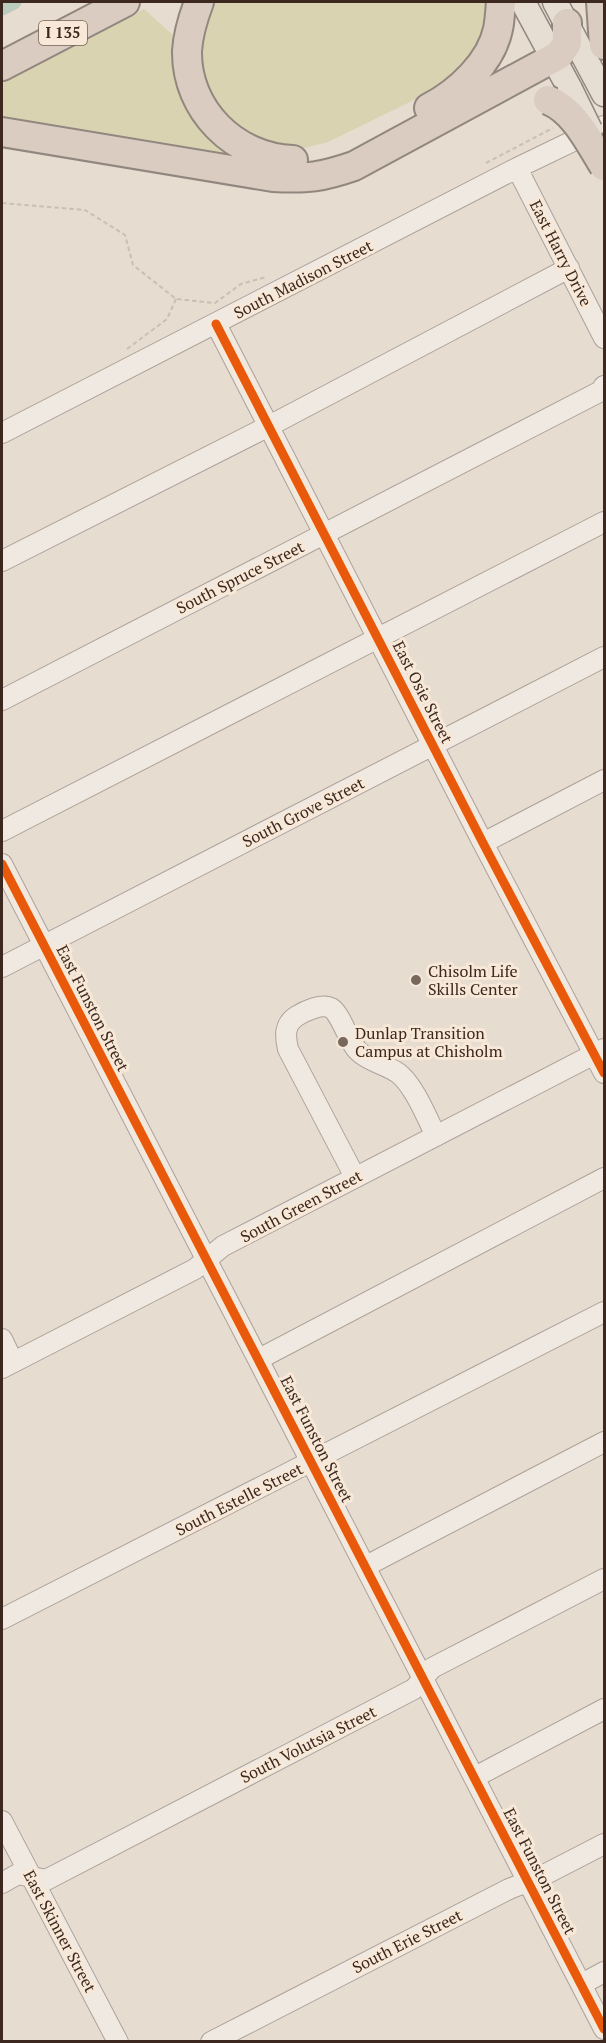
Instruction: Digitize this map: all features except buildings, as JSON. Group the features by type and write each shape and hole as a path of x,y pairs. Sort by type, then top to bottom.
{"highway":[{"name":"I 135","path":"2,66 125,2"},
{"path":"199,2 190,27 187,51 189,73 199,100 212,124 255,154 278,160 315,160 333,155 444,100 481,68 498,31 501,2"},
{"path":"597,57 601,2"},
{"path":"2,132 273,177 323,177 354,166 554,59 567,43 561,12"},
{"path":"475,100 510,94 527,94 559,104 557,104 574,120 604,166"}],"main road":[{"path":"523,2 554,59 559,104 604,159"},
{"path":"561,12 597,57 604,94"}],"street":[{"name":"South Madison Street","path":"2,433 517,168 604,126"},
{"name":"East Harry Drive","path":"517,168 604,338"},
{"path":"2,561 269,426 569,268"},
{"name":"East Osie Street","path":"216,324 483,843 600,1052 604,1073"},
{"name":"South Spruce Street","path":"2,700 601,391 604,386"},
{"path":"2,831 604,522"},
{"name":"South Grove Street","path":"2,967 604,657"},
{"path":"483,843 604,780"},
{"name":"East Funston Street","path":"2,864 604,2028"},
{"path":"355,1177 288,1049 286,1029 295,1017 320,1007 329,1007 334,1010 348,1038 358,1051 370,1060 399,1074 407,1082 436,1136"},
{"name":"South Green Street","path":"7,1365 195,1269 223,1246 600,1052"},
{"path":"258,1359 604,1178"},
{"name":"South Estelle Street","path":"2,1619 604,1312"},
{"path":"2,1340 7,1365"},
{"path":"366,1566 604,1442"},
{"name":"South Volutsia Street","path":"2,1883 18,1874 46,1880 414,1689 432,1668 604,1579"},
{"path":"475,1777 604,1709"},
{"name":"East Skinner Street","path":"2,1821 118,2042"},
{"name":"South Erie Street","path":"211,2042 509,1889 604,1844"},
{"path":"582,1984 604,1972"}],"path":[{"path":"481,166 559,104"},
{"path":"2,203 85,210 126,235 133,265 176,299 215,303 241,284 273,275"},
{"path":"124,371 120,356 129,346 166,319 176,299"}],"shaded area":[{"path":"212,2 490,2 482,41 453,81 326,143 303,148 286,147 252,134 236,124 212,97 199,64 198,47"},
{"path":"144,9 173,35 174,56 237,156 56,125 2,120 2,83"}],"waterway":[{"path":"2,8 14,2"}],"cycle path":[{"path":"216,324 604,1073"},
{"path":"2,864 604,2029"}],"place":[{"name":"Chisolm Life Skills Center","path":"416,980"},
{"name":"Dunlap Transition Campus at Chisholm","path":"343,1042"}]}
